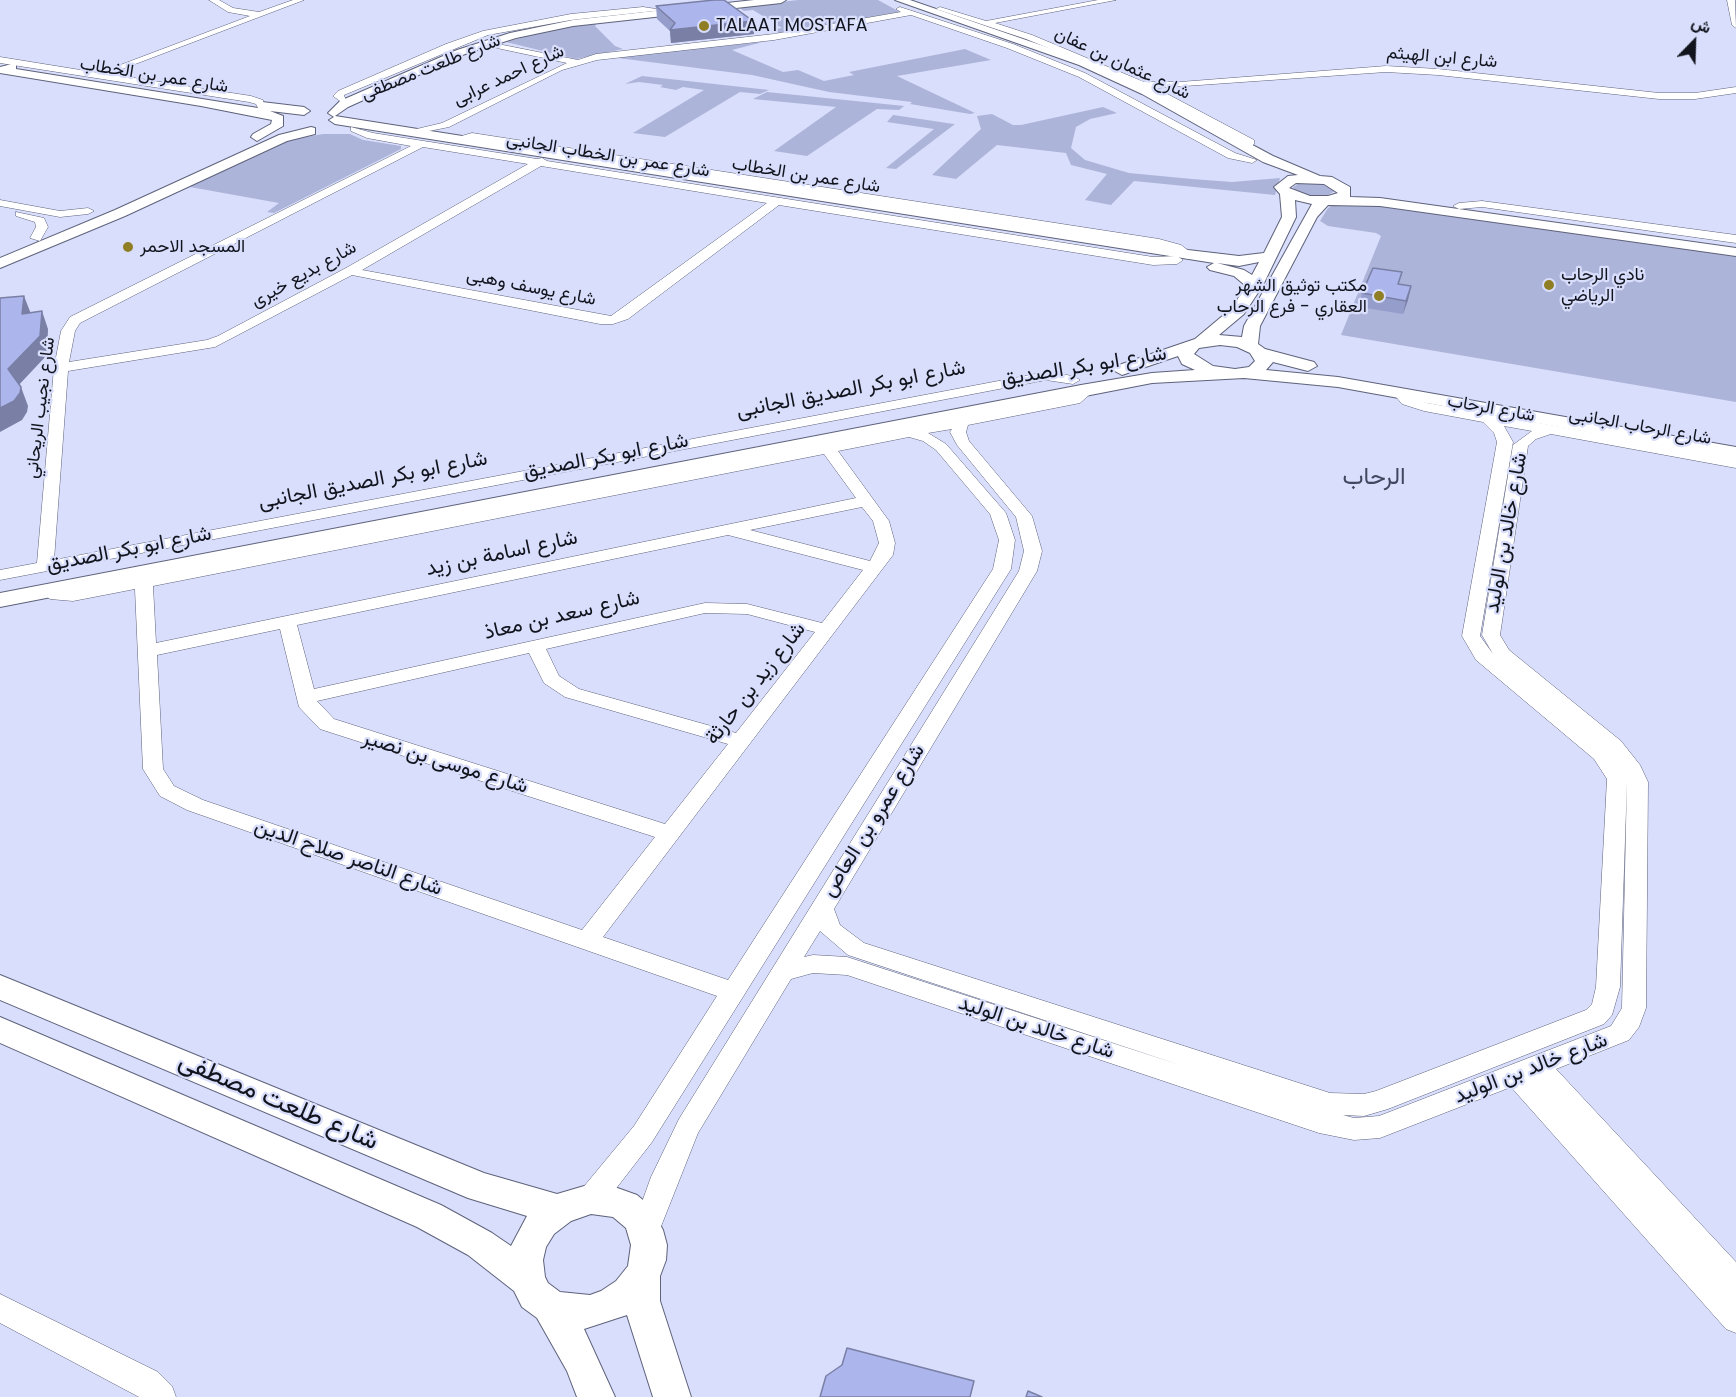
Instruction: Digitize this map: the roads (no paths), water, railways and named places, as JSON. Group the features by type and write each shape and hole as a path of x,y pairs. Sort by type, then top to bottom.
{"street":[{"path":"213,0 231,10 264,15"},
{"path":"73,76 98,75 300,0"},
{"name":"شارع طلعت مصطفى","path":"0,263 120,213 283,138 344,104 468,44 508,32 567,20 750,0"},
{"name":"شارع طلعت مصطفى","path":"322,118 343,99 486,43 573,23 781,0"},
{"path":"986,22 1112,0"},
{"path":"1731,0 1736,25"},
{"path":"894,2 896,7 910,13 1001,43 1082,75 1232,156 1252,160"},
{"name":"شارع عثمان بن عفان","path":"894,2 926,8 1059,53 1145,88 1279,164 1337,184"},
{"name":"شارع عثمان بن عفان","path":"894,2 1039,52 1133,94 1252,160 1278,182"},
{"path":"926,8 947,10 986,22 1076,55 1168,97 1250,142 1246,147"},
{"path":"343,99 338,96 341,93 486,33 571,16 643,9 659,10"},
{"name":"شارع احمد عرابى","path":"409,132 445,125 578,62 623,53 774,37 910,13"},
{"path":"486,43 578,62"},
{"path":"0,60 251,99 258,101 261,106"},
{"path":"0,75 10,68"},
{"name":"شارع عمر بن الخطاب","path":"10,68 261,106 725,185 1182,258 1239,273 1255,285"},
{"name":"شارع عمر بن الخطاب","path":"10,68 269,114 279,119 278,126 257,137"},
{"name":"شارع ابن الهيثم","path":"1145,88 1386,69 1438,72 1671,100 1736,95"},
{"name":"شارع ابن الهيثم","path":"1168,97 1175,91 1190,88 1372,72 1425,74 1659,96 1695,96 1736,90"},
{"path":"1133,94 1145,88"},
{"path":"294,115 322,118 296,129 293,122 294,115"},
{"name":"شارع عمر بن الخطاب","path":"322,118 355,129 541,161 725,185"},
{"path":"41,236 55,225 293,122"},
{"path":"0,253 117,206 293,122"},
{"name":"شارع عمر بن الخطاب الجانبى","path":"355,129 371,136 541,161 1153,261 1182,258"},
{"name":"شارع عمر بن الخطاب الجانبى","path":"456,140 477,137 1168,245 1182,258"},
{"name":"شارع نجيب الريحاني","path":"45,567 49,494 61,368 68,331 75,320 422,144"},
{"name":"شارع بديع خيرى","path":"61,368 210,344 350,271 541,161"},
{"path":"1278,182 1293,179 1321,179"},
{"path":"1278,182 1309,200 1380,202 1736,252"},
{"path":"1223,374 1196,366 1188,360 1185,353 1238,311 1271,256 1289,217 1278,182"},
{"path":"1245,374 1261,368 1264,363 1255,349 1252,326 1319,204 1345,192 1337,184"},
{"path":"1337,184 1391,196 1736,244"},
{"name":"شارع يوسف وهبى","path":"350,271 600,320 613,320 623,316 663,287 777,201"},
{"path":"0,202 60,214 88,211"},
{"path":"1459,206 1482,204 1736,239"},
{"path":"0,212 34,216 40,220 41,236"},
{"name":"شارع عمر بن الخطاب","path":"1182,258 1239,261 1271,256"},
{"name":"شارع الرحاب","path":"1195,344 1220,340 1314,367 1736,442"},
{"name":"شارع ابو بكر الصديق","path":"1077,385 1195,344"},
{"name":"شارع الرحاب","path":"1223,374 1319,379 1736,453"},
{"name":"شارع ابو بكر الصديق","path":"0,586 336,527 1077,385 1223,374"},
{"name":"شارع ابو بكر الصديق الجانبى","path":"0,575 1025,380 1053,376 1077,385"},
{"path":"49,591 56,595 73,596 1074,400 1082,396 1077,385"},
{"name":"شارع الرحاب الجانبى","path":"1400,393 1414,405 1736,463"},
{"name":"شارع خالد بن الوليد","path":"821,906 824,919 831,930 856,949 1303,1096 1347,1106 1378,1101 1595,1017 1607,998 1617,779 1608,762 1578,726 1501,652 1491,635 1505,442 1501,430 1488,419"},
{"name":"شارع عمرو بن العاص","path":"646,1230 665,1177 688,1128 821,906 1028,571 1033,551 1032,539 1024,516 958,437 962,422"},
{"name":"شارع خالد بن الوليد","path":"1500,516 1521,445 1531,436 1550,430"},
{"name":"شارع عمرو بن العاص","path":"591,1199 643,1134 995,582 1007,554 1005,530 998,513 941,447 928,438 909,432"},
{"name":"شارع زيد بن حارثة","path":"587,941 884,555 886,532 867,501 828,448"},
{"name":"شارع اسامة بن زيد","path":"147,651 867,501"},
{"name":"شارع ابو بكر الصديق","path":"0,600 336,527"},
{"path":"727,530 875,568"},
{"name":"شارع الناصر صلاح الدين","path":"144,582 153,769 167,791 179,799 733,992"},
{"name":"شارع سعد بن معاذ","path":"306,697 719,606 747,609 828,630"},
{"name":"شارع موسى بن نصير","path":"287,621 306,697 316,716 341,730 671,834"},
{"path":"534,645 551,679 572,693 742,741"},
{"name":"شارع خالد بن الوليد","path":"781,973 813,964 847,966 1337,1127 1363,1129 1380,1127 1610,1039 1620,1033 1630,1020 1634,1008 1636,984 1638,782 1625,758 1578,726"},
{"path":"887,750 898,757 914,757"},
{"path":"873,773 888,773 899,780"},
{"path":"1612,894 1637,901"},
{"name":"شارع طلعت مصطفى","path":"0,987 480,1187 558,1210"},
{"name":"شارع طلعت مصطفى","path":"0,1029 429,1216 480,1244 527,1279"},
{"path":"1528,1070 1736,1283"},
{"path":"1528,1070 1736,1319"},
{"path":"591,1199 609,1200 625,1206 638,1216 646,1230 650,1245 648,1260 642,1276 629,1293 611,1305 590,1312 569,1312 550,1306 536,1295 527,1279 525,1260 530,1241 542,1223 558,1210 591,1199"},
{"path":"642,1276 642,1300 647,1323 672,1397"},
{"path":"550,1306 581,1360 596,1397"},
{"path":"0,1308 147,1383 162,1397"}],"place":[{"name":"TALAAT MOSTAFA","path":"704,26"},
{"name":"المسجد الاحمر","path":"128,247"},
{"name":"نادي الرحاب الرياضي","path":"1549,285"},
{"name":"مكتب توثيق الشهر العقاري - فرع الرحاب","path":"1379,296"}],"district":[{"name":"الرحاب","path":"1374,478"}]}
